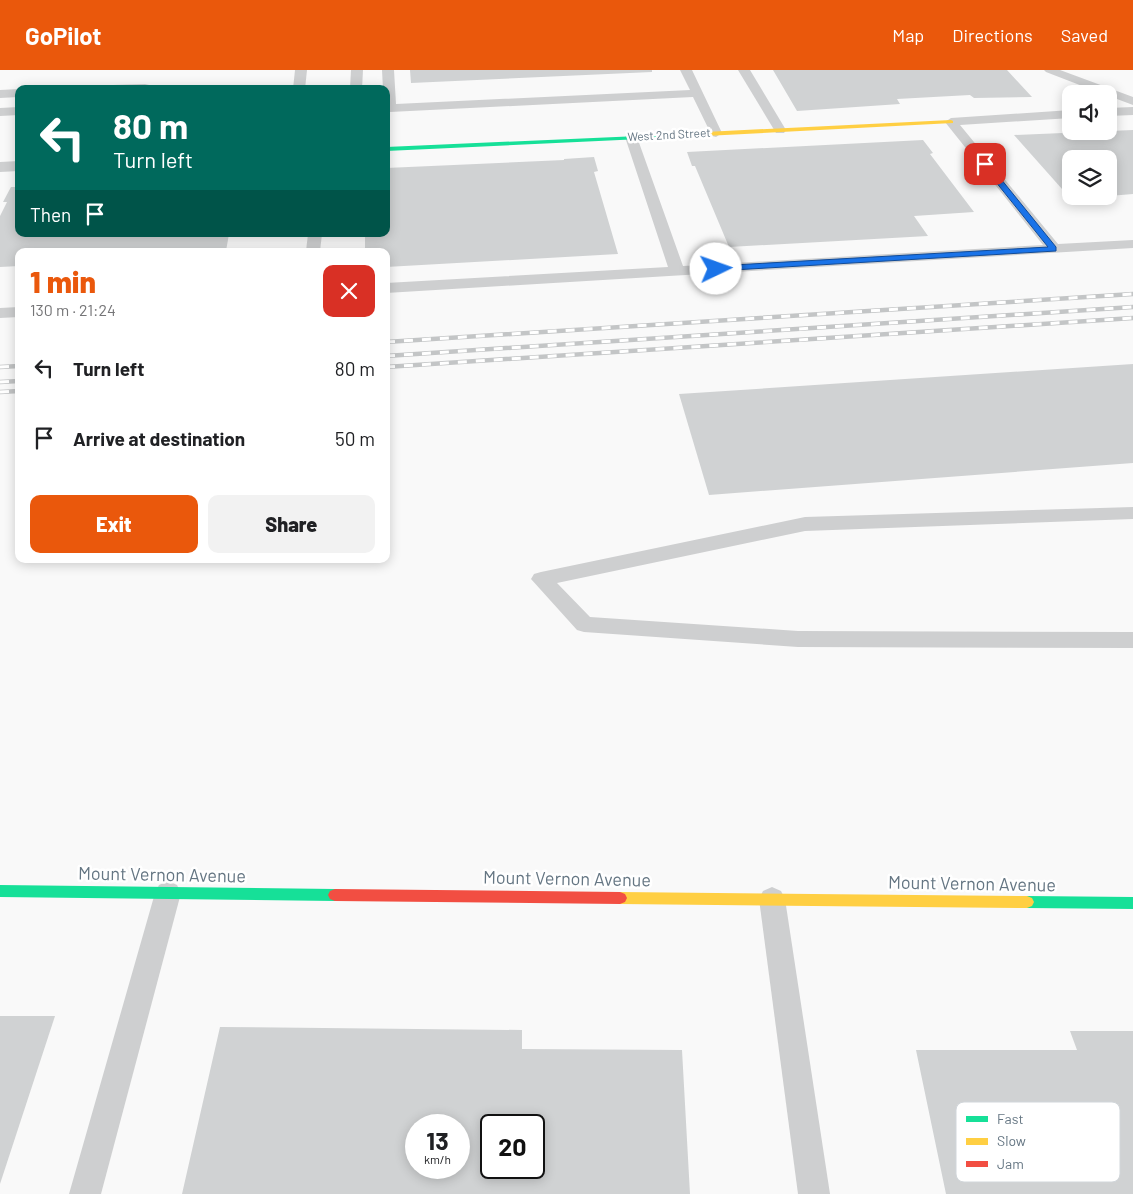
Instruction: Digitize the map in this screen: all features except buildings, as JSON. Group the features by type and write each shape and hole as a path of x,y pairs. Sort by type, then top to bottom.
{"street":[{"name":"West 2nd Street","path":"390,149 951,122"},
{"path":"0,167 15,166"},
{"name":"Mount Vernon Avenue","path":"0,891 1133,903"}],"lane":[{"path":"299,85 301,70"},
{"path":"356,85 357,70"},
{"path":"388,70 389,85"},
{"path":"686,70 716,133"},
{"path":"744,70 780,130"},
{"path":"1050,70 1133,101"},
{"path":"0,94 15,93"},
{"path":"390,108 697,93"},
{"path":"1117,111 1133,110"},
{"path":"0,112 15,111"},
{"path":"951,122 1062,115"},
{"path":"951,122 1054,249"},
{"path":"632,137 677,271"},
{"path":"390,288 1133,244"},
{"path":"0,313 15,312"},
{"path":"1133,513 805,524 541,579 584,624 798,639 1133,640"},
{"path":"85,1194 168,893"},
{"path":"772,899 814,1194"}],"railway":[{"path":"390,342 1133,294"},
{"path":"390,356 1133,307"},
{"path":"390,367 1133,318"},
{"path":"0,367 15,366"},
{"path":"0,382 15,381"},
{"path":"0,392 15,391"}],"traffic: fast":[{"path":"390,149 705,134"},
{"path":"0,891 335,895"},
{"path":"1027,902 1133,903"}],"traffic: slow":[{"path":"705,134 951,122"},
{"path":"620,898 1027,902"}],"traffic: jam":[{"path":"335,895 620,898"}],"route":[{"path":"716,269 1054,249 985,164"}]}
